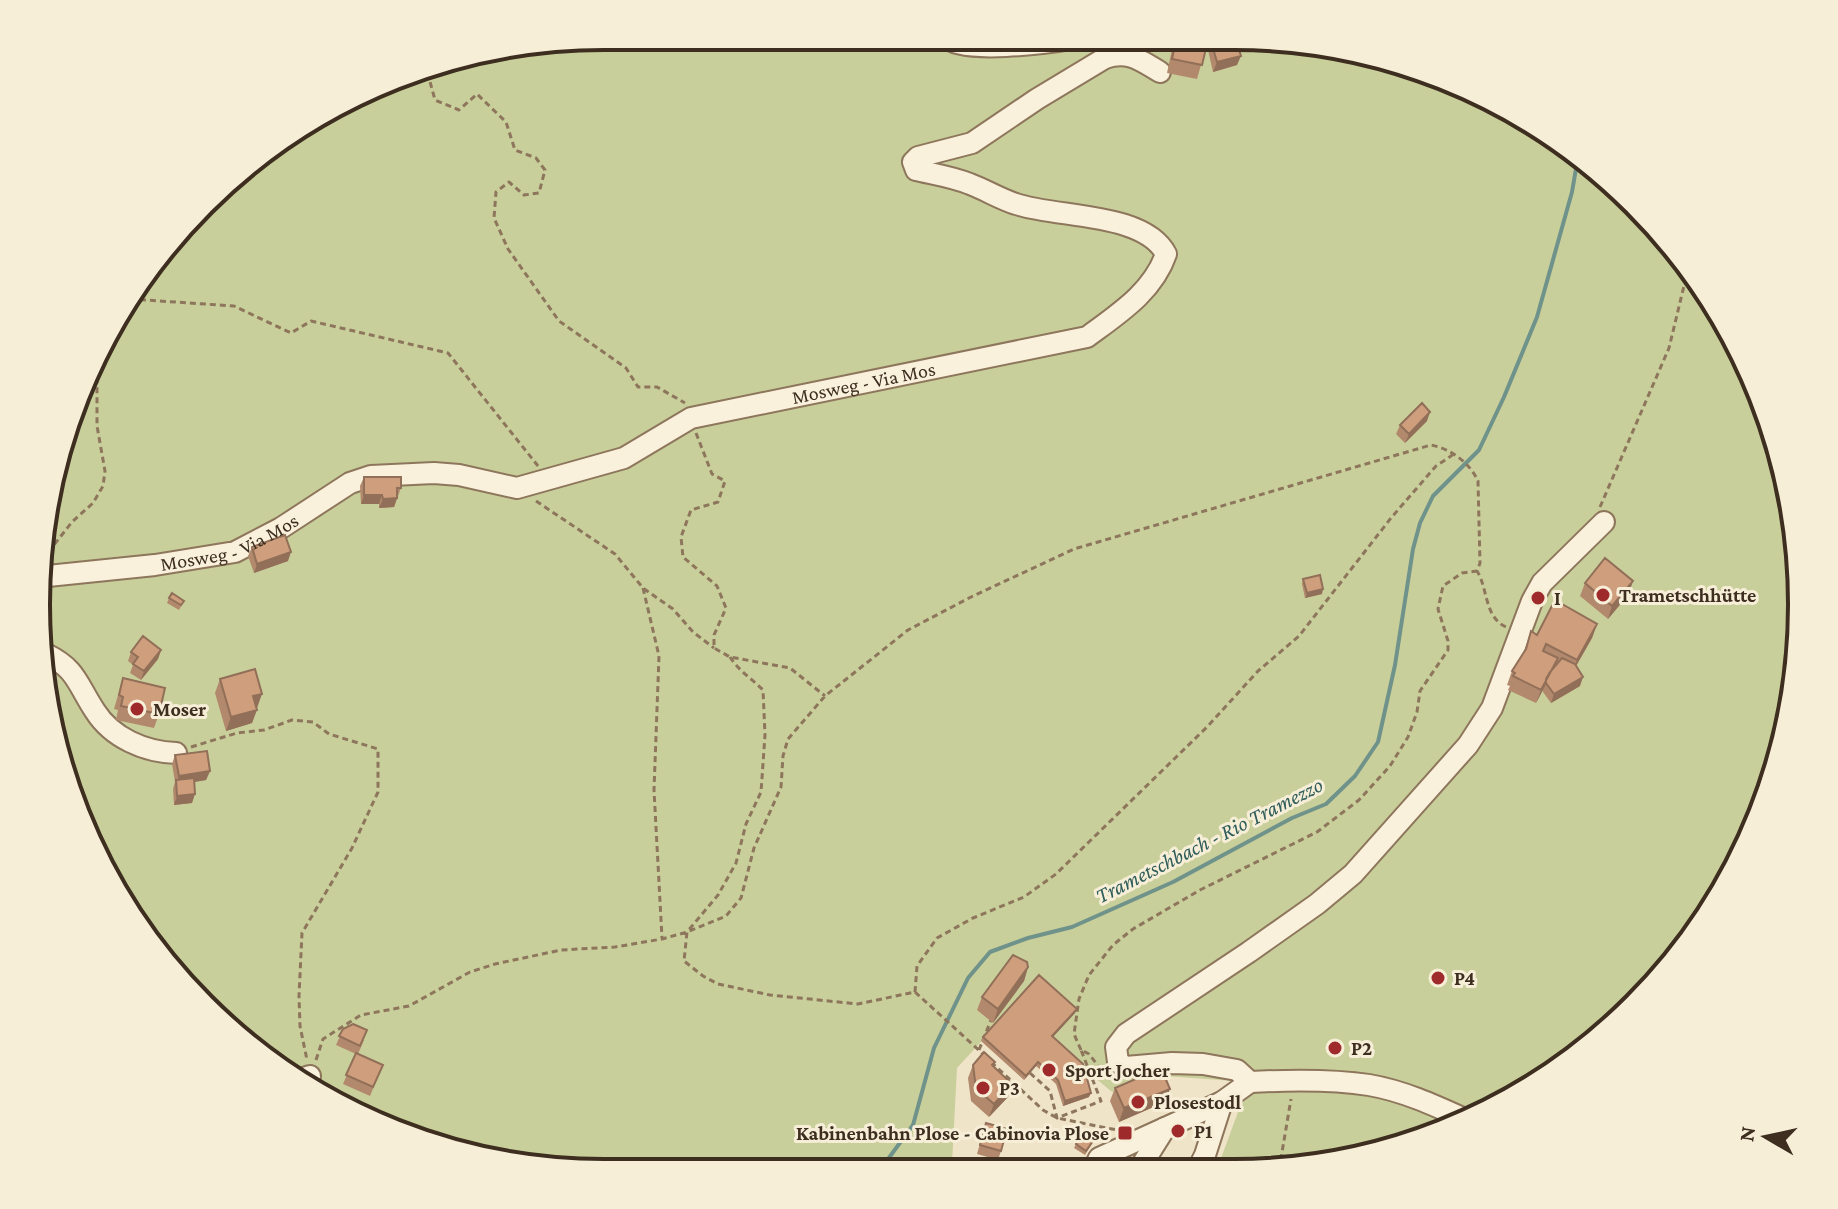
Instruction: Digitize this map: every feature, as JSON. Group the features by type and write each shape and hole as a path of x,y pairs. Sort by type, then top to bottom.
{"street":[{"name":"Mosweg - Via Mos","path":"51,576 155,565 235,552 281,528 350,483 371,476 459,475 517,488 624,458 691,418 1087,337 1134,302 1161,268 1166,254 1160,243 1149,234 1103,220 1016,205 968,183 916,170 913,162 918,157 972,143 1037,99 1099,50"},
{"path":"1107,50 1131,54 1160,72"},
{"path":"1250,1082 1237,1070 1203,1064 1126,1067 1118,1062 1116,1047 1126,1034 1317,904 1362,864 1468,745 1492,708 1532,601 1542,583 1599,519"},
{"path":"53,657 66,664 109,729 153,752 176,753"},
{"path":"1099,1159 1222,1102 1250,1082 1294,1079 1369,1085 1417,1098 1453,1114"},
{"path":"1203,1159 1222,1102"},
{"path":"1146,1159 1165,1128"}],"path":[{"path":"429,78 435,100 459,110 477,94 506,122 515,150 536,158 545,170 539,193 524,195 509,182 496,192 494,218 508,249 559,321 626,368 638,387 657,387 684,402 712,474 725,481 718,502 691,510 681,537 683,557 717,586 726,608 714,635 714,648"},
{"path":"1599,519 1600,506 1669,348 1686,284"},
{"path":"141,300 234,306 291,333 311,321 448,353 550,480"},
{"path":"53,546 72,522 93,503 103,486 105,471 97,426 97,381"},
{"path":"308,1073 323,1039 361,1015 409,1006 470,972 561,950 615,947 662,939 726,916 741,898 754,848 781,787 783,756 788,739 825,696 908,630 1074,549 1431,445 1443,447 1473,470 1479,495 1480,563 1477,571 1495,619 1506,627 1512,625"},
{"path":"915,992 917,966 937,938 973,918 1024,897 1056,874 1207,727 1258,671 1299,636 1391,518 1436,466 1454,454"},
{"path":"517,488 615,554 643,588 673,609 693,632 714,648 730,657 790,668 825,696"},
{"path":"1057,1118 1101,1101 1074,1034 1079,999 1089,975 1113,945 1133,929 1200,890 1317,832 1359,800 1390,766 1408,737 1420,691 1448,650 1438,609 1443,586 1462,573 1477,571"},
{"path":"643,588 659,656 654,790 662,939"},
{"path":"730,657 763,690 765,735 761,792 746,824 736,863 718,895 687,932 684,961 718,984 770,995 858,1004 915,992"},
{"path":"176,753 237,733 264,730 292,720 313,722 329,734 378,749 378,792 352,848 302,933 299,996 305,1072"},
{"path":"915,992 1043,1110 1057,1118 1132,1132 1141,1138"},
{"path":"977,1048 994,1013"},
{"path":"1081,1050 1089,1054 1101,1072 1111,1079"},
{"path":"1030,1073 1050,1091 1057,1118"},
{"path":"1281,1157 1294,1079"}],"green space":[{"path":"568,51 1270,51 1342,61 1412,79 1511,124 1571,165 1626,212 1695,296 1746,392 1769,461 1787,568 1787,641 1769,748 1746,817 1695,913 1626,997 1542,1066 1446,1117 1377,1140 1270,1158 1221,1159 1249,1082 1163,1076 1112,1092 1050,1040 1038,980 957,1068 952,1159 604,1159 568,1158 496,1148 426,1130 392,1117 296,1066 212,997 143,913 92,817 79,783 61,713 51,641 50,604 51,568 61,496 79,426 92,392 143,296 212,212 296,143 359,107 426,79 496,61"}],"building":[{"path":"1174,50 1206,50 1202,65 1172,59"},
{"path":"1214,50 1239,50 1241,56 1217,62"},
{"path":"1422,403 1430,412 1409,434 1400,425"},
{"path":"364,477 401,477 397,498 364,495"},
{"path":"285,535 291,552 257,564 252,547"},
{"path":"1605,558 1633,581 1612,606 1585,583"},
{"path":"1320,575 1323,589 1307,593 1303,579"},
{"path":"172,593 184,601 181,605 169,598"},
{"path":"1555,600 1597,624 1577,660 1546,644 1543,651 1558,658 1541,690 1513,676 1515,673 1512,671 1526,649 1531,631 1537,635"},
{"path":"143,636 161,650 144,671 133,664 138,657 131,652"},
{"path":"1562,658 1575,664 1583,677 1554,694 1546,679"},
{"path":"255,669 262,694 253,696 257,710 231,717 220,679"},
{"path":"123,678 165,688 159,714 121,706 123,697 119,695"},
{"path":"207,751 210,771 179,776 175,755"},
{"path":"194,778 195,794 177,796 176,780"},
{"path":"1013,955 1027,962 1028,967 998,1009 982,997"},
{"path":"1039,975 1077,1009 1052,1036 1083,1064 1091,1093 1065,1101 1058,1080 1038,1062 1026,1076 983,1037"},
{"path":"353,1024 367,1030 360,1046 339,1036 343,1029"},
{"path":"984,1052 995,1062 992,1065 1012,1084 994,1104 976,1088 973,1065"},
{"path":"356,1053 383,1065 373,1087 346,1075"},
{"path":"1161,1068 1170,1089 1124,1108 1115,1088"},
{"path":"986,1123 1007,1129 1001,1151 980,1145"},
{"path":"1082,1134 1093,1141 1086,1151 1076,1144"}],"waterway":[{"name":"Trametschbach - Rio Tramezzo","path":"888,1159 913,1125 934,1048 968,978 990,952 1072,927 1173,882 1292,818 1326,804 1355,776 1378,742 1420,523 1433,496 1479,450 1504,397 1537,317 1576,169"}],"place":[{"name":"Trametschhütte","path":"1603,595"},
{"name":"I","path":"1538,598"},
{"name":"Moser","path":"137,709"},
{"name":"P4","path":"1438,978"},
{"name":"P2","path":"1335,1048"},
{"name":"Sport Jocher","path":"1049,1070"},
{"name":"P3","path":"983,1088"},
{"name":"Plosestodl","path":"1138,1102"},
{"name":"P1","path":"1178,1131"},
{"name":"Kabinenbahn Plose - Cabinovia Plose","path":"1125,1133"}]}
